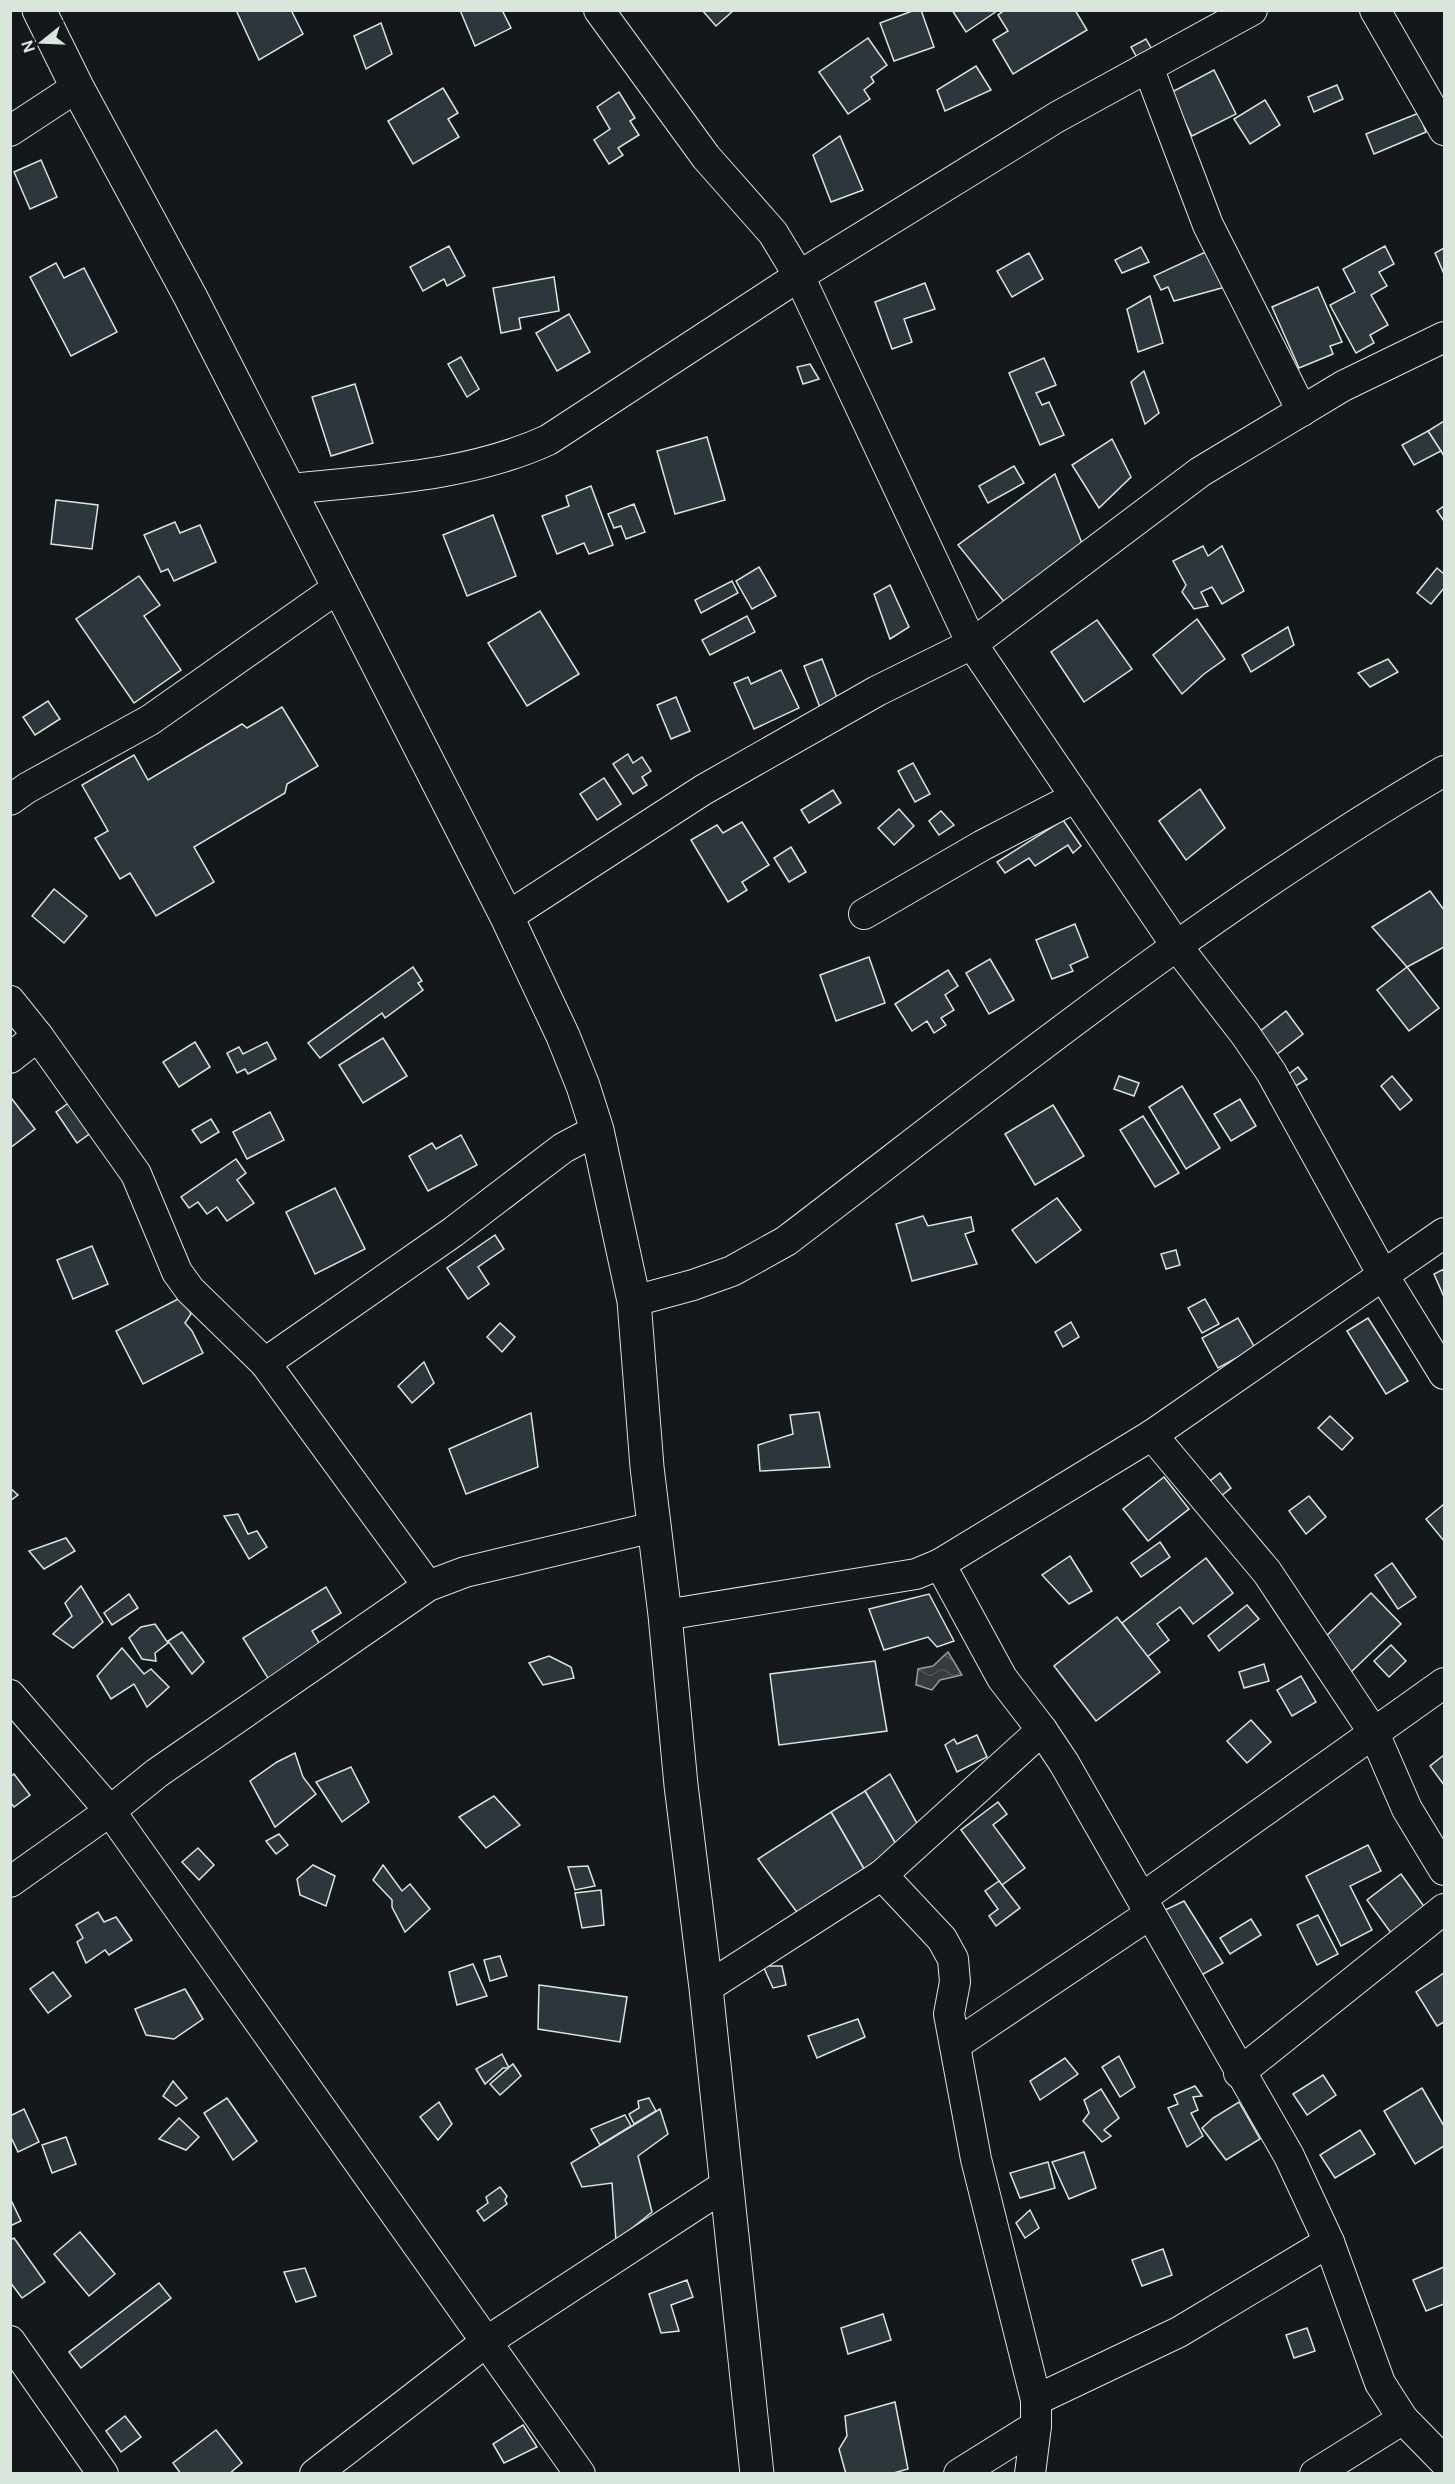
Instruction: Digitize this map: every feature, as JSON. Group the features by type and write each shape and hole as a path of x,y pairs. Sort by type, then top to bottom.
{"highway":[{"path":"39,10 77,87 190,296 507,917 563,1036 583,1086 597,1130 634,1301 647,1467 665,1615 681,1785 706,1988 757,2474"}],"street":[{"path":"599,10 706,157 772,233 799,276 972,644 1176,945 1245,1034 1271,1072 1383,1275 1444,1374"},
{"path":"289,489 421,476 515,455 548,440 799,276 1057,117 1252,10"},
{"path":"1375,10 1444,130"},
{"path":"1148,67 1209,225 1302,411"},
{"path":"10,131 77,87"},
{"path":"507,917 703,790 877,691 972,644 1200,472 1343,386 1444,337"},
{"path":"10,800 27,788 150,720 339,587"},
{"path":"634,1301 693,1285 732,1271 786,1241 1176,945 1401,796 1444,771"},
{"path":"864,914 994,840 1076,797"},
{"path":"10,1001 38,1036 136,1174 177,1272 190,1290 265,1363 428,1586"},
{"path":"10,1058 38,1036"},
{"path":"265,1363 453,1232 563,1148 597,1130"},
{"path":"665,1615 916,1574 940,1564 1152,1435 1444,1233"},
{"path":"1152,1435 1267,1572 1374,1733 1407,1809 1444,1870"},
{"path":"10,1882 110,1811 157,1773 428,1586 465,1572 654,1527"},
{"path":"940,1564 1002,1678 1064,1763 1239,2073 1289,2156 1329,2242 1380,2383 1403,2419 1444,2461"},
{"path":"955,2045 1146,1906 1374,1733 1444,1683"},
{"path":"10,1695 110,1811 580,2474"},
{"path":"706,1988 882,1875 1042,1730"},
{"path":"882,1875 942,1939 953,1959 955,1982 949,2014 976,2159 1036,2413 1030,2474"},
{"path":"1239,2073 1444,1909"},
{"path":"315,2474 486,2342 726,2185"},
{"path":"959,2474 1036,2413 1179,2332 1329,2242"},
{"path":"16,2359 104,2474"},
{"path":"1315,2474 1403,2419"}],"water":[{"path":"948,1652 962,1675 940,1680 932,1690 916,1685 918,1669 933,1666"}],"building":[{"path":"236,10 291,10 303,34 259,60"},
{"path":"460,10 502,10 511,28 475,46"},
{"path":"702,10 734,10 716,26"},
{"path":"915,10 921,10 934,47 894,61 880,23"},
{"path":"952,10 996,10 997,11 966,32"},
{"path":"1005,10 1075,10 1087,30 1013,74 993,40 1008,31 998,15"},
{"path":"381,23 392,54 366,69 354,36"},
{"path":"868,38 887,65 871,77 874,82 864,90 870,99 848,114 819,72"},
{"path":"1146,39 1154,53 1139,61 1131,47"},
{"path":"976,66 991,90 945,111 937,90"},
{"path":"1214,70 1236,114 1192,136 1170,93"},
{"path":"1337,85 1343,99 1314,112 1308,97"},
{"path":"443,88 458,113 448,119 459,137 413,164 388,121"},
{"path":"619,92 635,118 630,121 639,135 618,148 623,155 609,164 594,140 610,129 597,107"},
{"path":"1265,100 1280,125 1250,144 1234,119"},
{"path":"1419,113 1426,132 1374,154 1366,134"},
{"path":"840,136 863,190 831,202 813,155"},
{"path":"41,160 57,197 30,209 14,172"},
{"path":"449,246 465,276 447,286 444,279 423,291 410,267"},
{"path":"1385,246 1394,264 1379,272 1387,286 1371,295 1388,325 1370,335 1374,343 1356,353 1330,305 1355,292 1343,269"},
{"path":"1141,247 1149,262 1122,273 1115,260"},
{"path":"1444,248 1444,274 1435,253"},
{"path":"1210,250 1229,286 1174,301 1168,287 1161,290 1154,276"},
{"path":"1029,253 1043,279 1012,297 997,271"},
{"path":"56,263 64,278 84,268 117,332 71,356 30,277"},
{"path":"554,277 559,311 519,318 521,329 501,333 493,288"},
{"path":"925,283 935,309 904,319 912,342 892,349 875,302"},
{"path":"1318,287 1342,342 1330,346 1333,354 1299,368 1272,307"},
{"path":"1150,296 1163,343 1138,352 1127,309"},
{"path":"569,314 590,352 557,371 536,333"},
{"path":"461,357 479,389 467,397 448,364"},
{"path":"1044,358 1056,385 1036,393 1042,405 1049,402 1064,435 1040,445 1009,373"},
{"path":"810,364 819,379 803,384 797,367"},
{"path":"1144,371 1159,413 1145,424 1131,382"},
{"path":"355,384 373,443 331,456 312,397"},
{"path":"1444,421 1444,456 1428,431"},
{"path":"1428,431 1441,451 1414,465 1402,445"},
{"path":"707,437 725,500 675,514 657,451"},
{"path":"1112,439 1131,477 1099,508 1072,465"},
{"path":"1014,466 1024,483 988,503 979,486"},
{"path":"1055,474 1083,546 1006,604 958,545"},
{"path":"591,486 613,545 589,554 584,543 557,554 542,516 569,506 566,496"},
{"path":"56,500 98,505 92,549 51,544"},
{"path":"634,504 645,532 626,539 621,526 614,528 608,514"},
{"path":"1444,506 1444,521 1437,511"},
{"path":"493,515 516,576 467,596 443,535"},
{"path":"175,522 180,533 200,525 216,562 174,581 168,569 161,572 144,535"},
{"path":"1203,546 1208,556 1222,546 1244,591 1222,604 1212,587 1201,592 1208,606 1194,609 1182,592 1186,585 1173,561"},
{"path":"759,567 776,596 752,609 736,581"},
{"path":"1437,568 1444,574 1444,588 1431,604 1417,593"},
{"path":"139,576 160,605 144,616 181,670 134,703 76,619"},
{"path":"732,581 738,593 701,613 695,600"},
{"path":"890,585 909,627 890,639 874,594"},
{"path":"540,611 579,674 527,706 488,643"},
{"path":"747,616 755,632 710,655 702,640"},
{"path":"1197,619 1225,659 1182,694 1153,655"},
{"path":"1097,620 1132,669 1084,702 1051,652"},
{"path":"1288,627 1294,645 1251,672 1242,655"},
{"path":"822,659 839,703 821,710 804,666"},
{"path":"1388,659 1398,672 1370,687 1358,673"},
{"path":"781,670 799,708 754,729 734,683 748,677 751,684"},
{"path":"676,697 690,731 671,739 657,705"},
{"path":"48,701 60,719 35,735 23,717"},
{"path":"282,707 318,766 287,784 285,793 194,847 214,882 156,916 130,873 120,879 95,838 108,831 82,785 134,755 148,780 242,724 247,728"},
{"path":"628,754 633,763 642,757 651,771 642,777 647,785 633,794 613,764"},
{"path":"913,763 930,794 915,802 898,771"},
{"path":"604,778 621,804 597,820 580,794"},
{"path":"1200,789 1225,828 1186,860 1159,821"},
{"path":"833,790 841,803 809,823 801,810"},
{"path":"899,809 914,826 894,845 878,828"},
{"path":"941,811 954,825 939,835 929,821"},
{"path":"1063,820 1081,846 1073,853 1068,845 1035,866 1029,858 1005,873 997,862"},
{"path":"742,822 769,865 742,882 747,890 728,902 691,840 717,825 723,833"},
{"path":"791,847 806,872 789,882 774,858"},
{"path":"54,889 87,916 64,943 32,916"},
{"path":"1430,891 1444,910 1444,947 1407,967 1372,927"},
{"path":"1075,924 1088,957 1070,965 1073,971 1052,979 1036,940"},
{"path":"869,957 885,1003 836,1021 820,975"},
{"path":"990,959 1014,1000 989,1014 966,973"},
{"path":"413,967 422,981 418,983 423,990 385,1018 382,1013 320,1058 308,1043"},
{"path":"1407,967 1439,1008 1409,1031 1377,990"},
{"path":"948,970 958,986 945,995 954,1010 941,1018 946,1025 934,1033 927,1021 912,1031 895,1004"},
{"path":"1286,1011 1303,1034 1276,1055 1259,1032"},
{"path":"383,1038 407,1076 363,1103 339,1065"},
{"path":"195,1042 210,1067 179,1087 163,1062"},
{"path":"267,1042 276,1059 248,1074 245,1069 237,1073 227,1053 239,1047 243,1054"},
{"path":"1298,1067 1307,1079 1294,1087 1286,1076"},
{"path":"1119,1076 1139,1083 1134,1096 1114,1089"},
{"path":"1392,1076 1412,1100 1400,1110 1381,1086"},
{"path":"1182,1086 1220,1148 1186,1169 1149,1107"},
{"path":"12,1099 35,1129 10,1148 10,1100"},
{"path":"1240,1099 1256,1126 1231,1141 1214,1114"},
{"path":"70,1102 92,1132 77,1143 56,1112"},
{"path":"1053,1105 1084,1156 1035,1185 1005,1134"},
{"path":"270,1112 284,1140 247,1159 233,1132"},
{"path":"1143,1116 1179,1173 1155,1187 1120,1130"},
{"path":"211,1119 219,1132 201,1143 192,1130"},
{"path":"461,1135 477,1165 428,1191 409,1156 432,1143 436,1149"},
{"path":"236,1159 246,1173 237,1180 254,1203 227,1221 217,1207 207,1214 198,1202 189,1208 181,1197"},
{"path":"335,1188 365,1249 315,1274 286,1212"},
{"path":"1057,1198 1081,1230 1036,1263 1012,1230"},
{"path":"923,1216 928,1226 971,1217 974,1231 965,1234 977,1264 912,1281 896,1224"},
{"path":"495,1235 504,1249 478,1267 489,1284 468,1299 447,1268"},
{"path":"92,1246 108,1284 73,1299 57,1260"},
{"path":"1176,1250 1180,1265 1166,1269 1161,1254"},
{"path":"1444,1269 1444,1297 1434,1274"},
{"path":"182,1297 191,1314 185,1323 192,1331 203,1353 143,1384 116,1331"},
{"path":"1205,1299 1219,1324 1202,1333 1188,1308"},
{"path":"1238,1318 1255,1348 1218,1368 1202,1338"},
{"path":"1368,1318 1408,1381 1386,1394 1347,1331"},
{"path":"1071,1322 1079,1337 1063,1347 1055,1332"},
{"path":"500,1323 515,1337 502,1352 487,1337"},
{"path":"424,1362 434,1383 412,1403 398,1386"},
{"path":"819,1412 830,1467 760,1471 758,1445 793,1434 790,1415"},
{"path":"531,1413 538,1467 466,1494 449,1449"},
{"path":"1330,1416 1353,1438 1342,1450 1318,1428"},
{"path":"1220,1473 1231,1488 1221,1496 1210,1481"},
{"path":"1164,1477 1189,1509 1148,1541 1123,1509"},
{"path":"10,1488 18,1495 10,1501"},
{"path":"1309,1496 1326,1517 1306,1534 1289,1511"},
{"path":"1444,1504 1444,1541 1426,1519"},
{"path":"238,1514 248,1534 257,1531 267,1547 249,1559 224,1516"},
{"path":"66,1538 75,1551 44,1569 29,1551"},
{"path":"1160,1542 1170,1557 1141,1577 1131,1563"},
{"path":"1070,1556 1092,1591 1069,1604 1042,1575"},
{"path":"1206,1558 1233,1593 1193,1624 1180,1607 1157,1624 1169,1640 1147,1657 1122,1623"},
{"path":"1392,1563 1416,1597 1398,1609 1375,1575"},
{"path":"81,1586 103,1622 73,1648 53,1634 72,1616 65,1603"},
{"path":"326,1587 341,1613 312,1631 324,1651 271,1683 243,1638"},
{"path":"1371,1593 1401,1624 1350,1673 1320,1642"},
{"path":"129,1594 138,1608 112,1625 104,1613"},
{"path":"929,1594 954,1641 937,1647 928,1637 884,1650 869,1609"},
{"path":"1247,1605 1259,1619 1219,1651 1208,1636"},
{"path":"1117,1617 1160,1672 1096,1721 1054,1666"},
{"path":"155,1624 168,1643 155,1653 156,1661 142,1659 129,1638 141,1627"},
{"path":"182,1632 204,1662 192,1674 168,1641"},
{"path":"1391,1645 1406,1661 1389,1677 1374,1661"},
{"path":"122,1648 144,1674 151,1669 169,1687 147,1707 134,1684 111,1699 97,1676"},
{"path":"549,1656 571,1667 574,1678 543,1685 529,1663"},
{"path":"875,1661 887,1731 779,1745 770,1674"},
{"path":"1264,1664 1269,1681 1244,1688 1239,1672"},
{"path":"1301,1676 1316,1702 1292,1716 1277,1690"},
{"path":"1251,1720 1271,1742 1247,1763 1227,1741"},
{"path":"977,1735 987,1757 957,1772 945,1745 954,1739 957,1744"},
{"path":"295,1753 303,1777 316,1794 275,1827 250,1781 277,1762"},
{"path":"1444,1755 1444,1785 1430,1766"},
{"path":"351,1767 369,1802 342,1822 316,1782"},
{"path":"14,1774 30,1795 14,1807 10,1802 10,1777"},
{"path":"890,1774 920,1829 900,1851 865,1791"},
{"path":"865,1791 900,1851 867,1874 831,1812"},
{"path":"494,1796 520,1825 486,1848 459,1817"},
{"path":"998,1802 1007,1814 993,1825 1025,1868 1002,1885 961,1830"},
{"path":"831,1812 867,1874 799,1915 758,1859"},
{"path":"279,1834 288,1845 276,1854 266,1841"},
{"path":"1368,1845 1381,1871 1350,1886 1372,1930 1341,1946 1306,1876"},
{"path":"198,1848 214,1865 199,1880 182,1862"},
{"path":"313,1865 335,1876 326,1906 300,1895 297,1879"},
{"path":"383,1865 402,1891 410,1884 430,1909 405,1932 392,1907 392,1900 373,1880"},
{"path":"588,1866 595,1886 575,1890 568,1867"},
{"path":"1401,1874 1428,1912 1394,1937 1367,1900"},
{"path":"999,1881 1020,1908 996,1926 989,1916 998,1909 985,1891"},
{"path":"601,1890 604,1925 582,1928 575,1893"},
{"path":"1184,1901 1223,1963 1198,1977 1161,1912"},
{"path":"98,1912 104,1922 116,1917 132,1940 109,1955 105,1950 86,1963 77,1942 83,1938 76,1925"},
{"path":"1318,1915 1338,1954 1317,1965 1297,1925"},
{"path":"1251,1919 1261,1935 1230,1954 1220,1938"},
{"path":"500,1956 507,1976 490,1981 484,1960"},
{"path":"473,1964 487,1996 457,2005 449,1972"},
{"path":"763,1966 782,1966 786,1985 773,1988"},
{"path":"53,1972 71,1996 48,2013 30,1989"},
{"path":"1444,1973 1444,2022 1437,2026 1416,1992"},
{"path":"539,1985 627,1997 620,2042 538,2029"},
{"path":"185,1989 203,2019 174,2039 146,2035 135,2009"},
{"path":"858,2019 865,2037 817,2058 808,2036"},
{"path":"502,2054 509,2068 503,2068 485,2084 476,2069"},
{"path":"1119,2056 1135,2087 1120,2097 1102,2067"},
{"path":"1065,2058 1078,2074 1040,2100 1030,2081"},
{"path":"513,2064 521,2076 500,2095 490,2084"},
{"path":"1323,2075 1336,2095 1307,2115 1293,2094"},
{"path":"173,2081 187,2098 176,2106 163,2096"},
{"path":"1195,2086 1202,2096 1193,2097 1198,2110 1191,2113 1203,2136 1187,2147 1168,2108 1178,2104 1174,2095"},
{"path":"1422,2088 1444,2126 1444,2146 1415,2164 1384,2111"},
{"path":"1101,2089 1119,2118 1104,2130 1111,2136 1102,2142 1083,2121 1089,2113 1084,2100"},
{"path":"227,2098 257,2141 233,2160 204,2113"},
{"path":"649,2098 656,2111 634,2124 629,2114 639,2108 638,2101"},
{"path":"439,2102 452,2124 438,2140 420,2117"},
{"path":"1239,2102 1260,2139 1226,2160 1202,2128 1213,2118"},
{"path":"24,2109 39,2142 18,2152 10,2135 10,2116"},
{"path":"660,2109 668,2134 638,2156 652,2212 616,2241 612,2183 582,2187 571,2163"},
{"path":"625,2115 631,2126 600,2145 591,2129"},
{"path":"179,2118 199,2137 186,2150 159,2139"},
{"path":"1360,2130 1375,2154 1335,2178 1320,2155"},
{"path":"66,2137 76,2164 52,2173 42,2145"},
{"path":"1084,2152 1096,2188 1069,2199 1052,2162"},
{"path":"1048,2162 1055,2188 1020,2198 1010,2173"},
{"path":"500,2187 507,2196 505,2200 507,2204 484,2221 477,2211 488,2203 486,2197"},
{"path":"10,2198 21,2221 10,2226"},
{"path":"1030,2210 1039,2228 1025,2238 1016,2223"},
{"path":"80,2232 115,2274 89,2296 54,2254"},
{"path":"14,2238 45,2282 22,2298 10,2282 10,2240"},
{"path":"1163,2249 1172,2275 1142,2286 1132,2260"},
{"path":"1444,2267 1444,2304 1426,2311 1413,2280"},
{"path":"305,2268 316,2296 296,2302 284,2272"},
{"path":"687,2280 693,2297 671,2305 679,2331 661,2333 649,2294"},
{"path":"159,2283 171,2298 81,2368 69,2352"},
{"path":"883,2314 891,2340 848,2354 841,2328"},
{"path":"1307,2328 1315,2351 1294,2358 1286,2335"},
{"path":"895,2402 908,2469 890,2474 846,2474 839,2449 847,2436 845,2416"},
{"path":"125,2416 141,2437 121,2452 106,2431"},
{"path":"523,2425 537,2447 504,2463 493,2444"},
{"path":"216,2430 242,2463 229,2474 181,2474 173,2463"}]}
